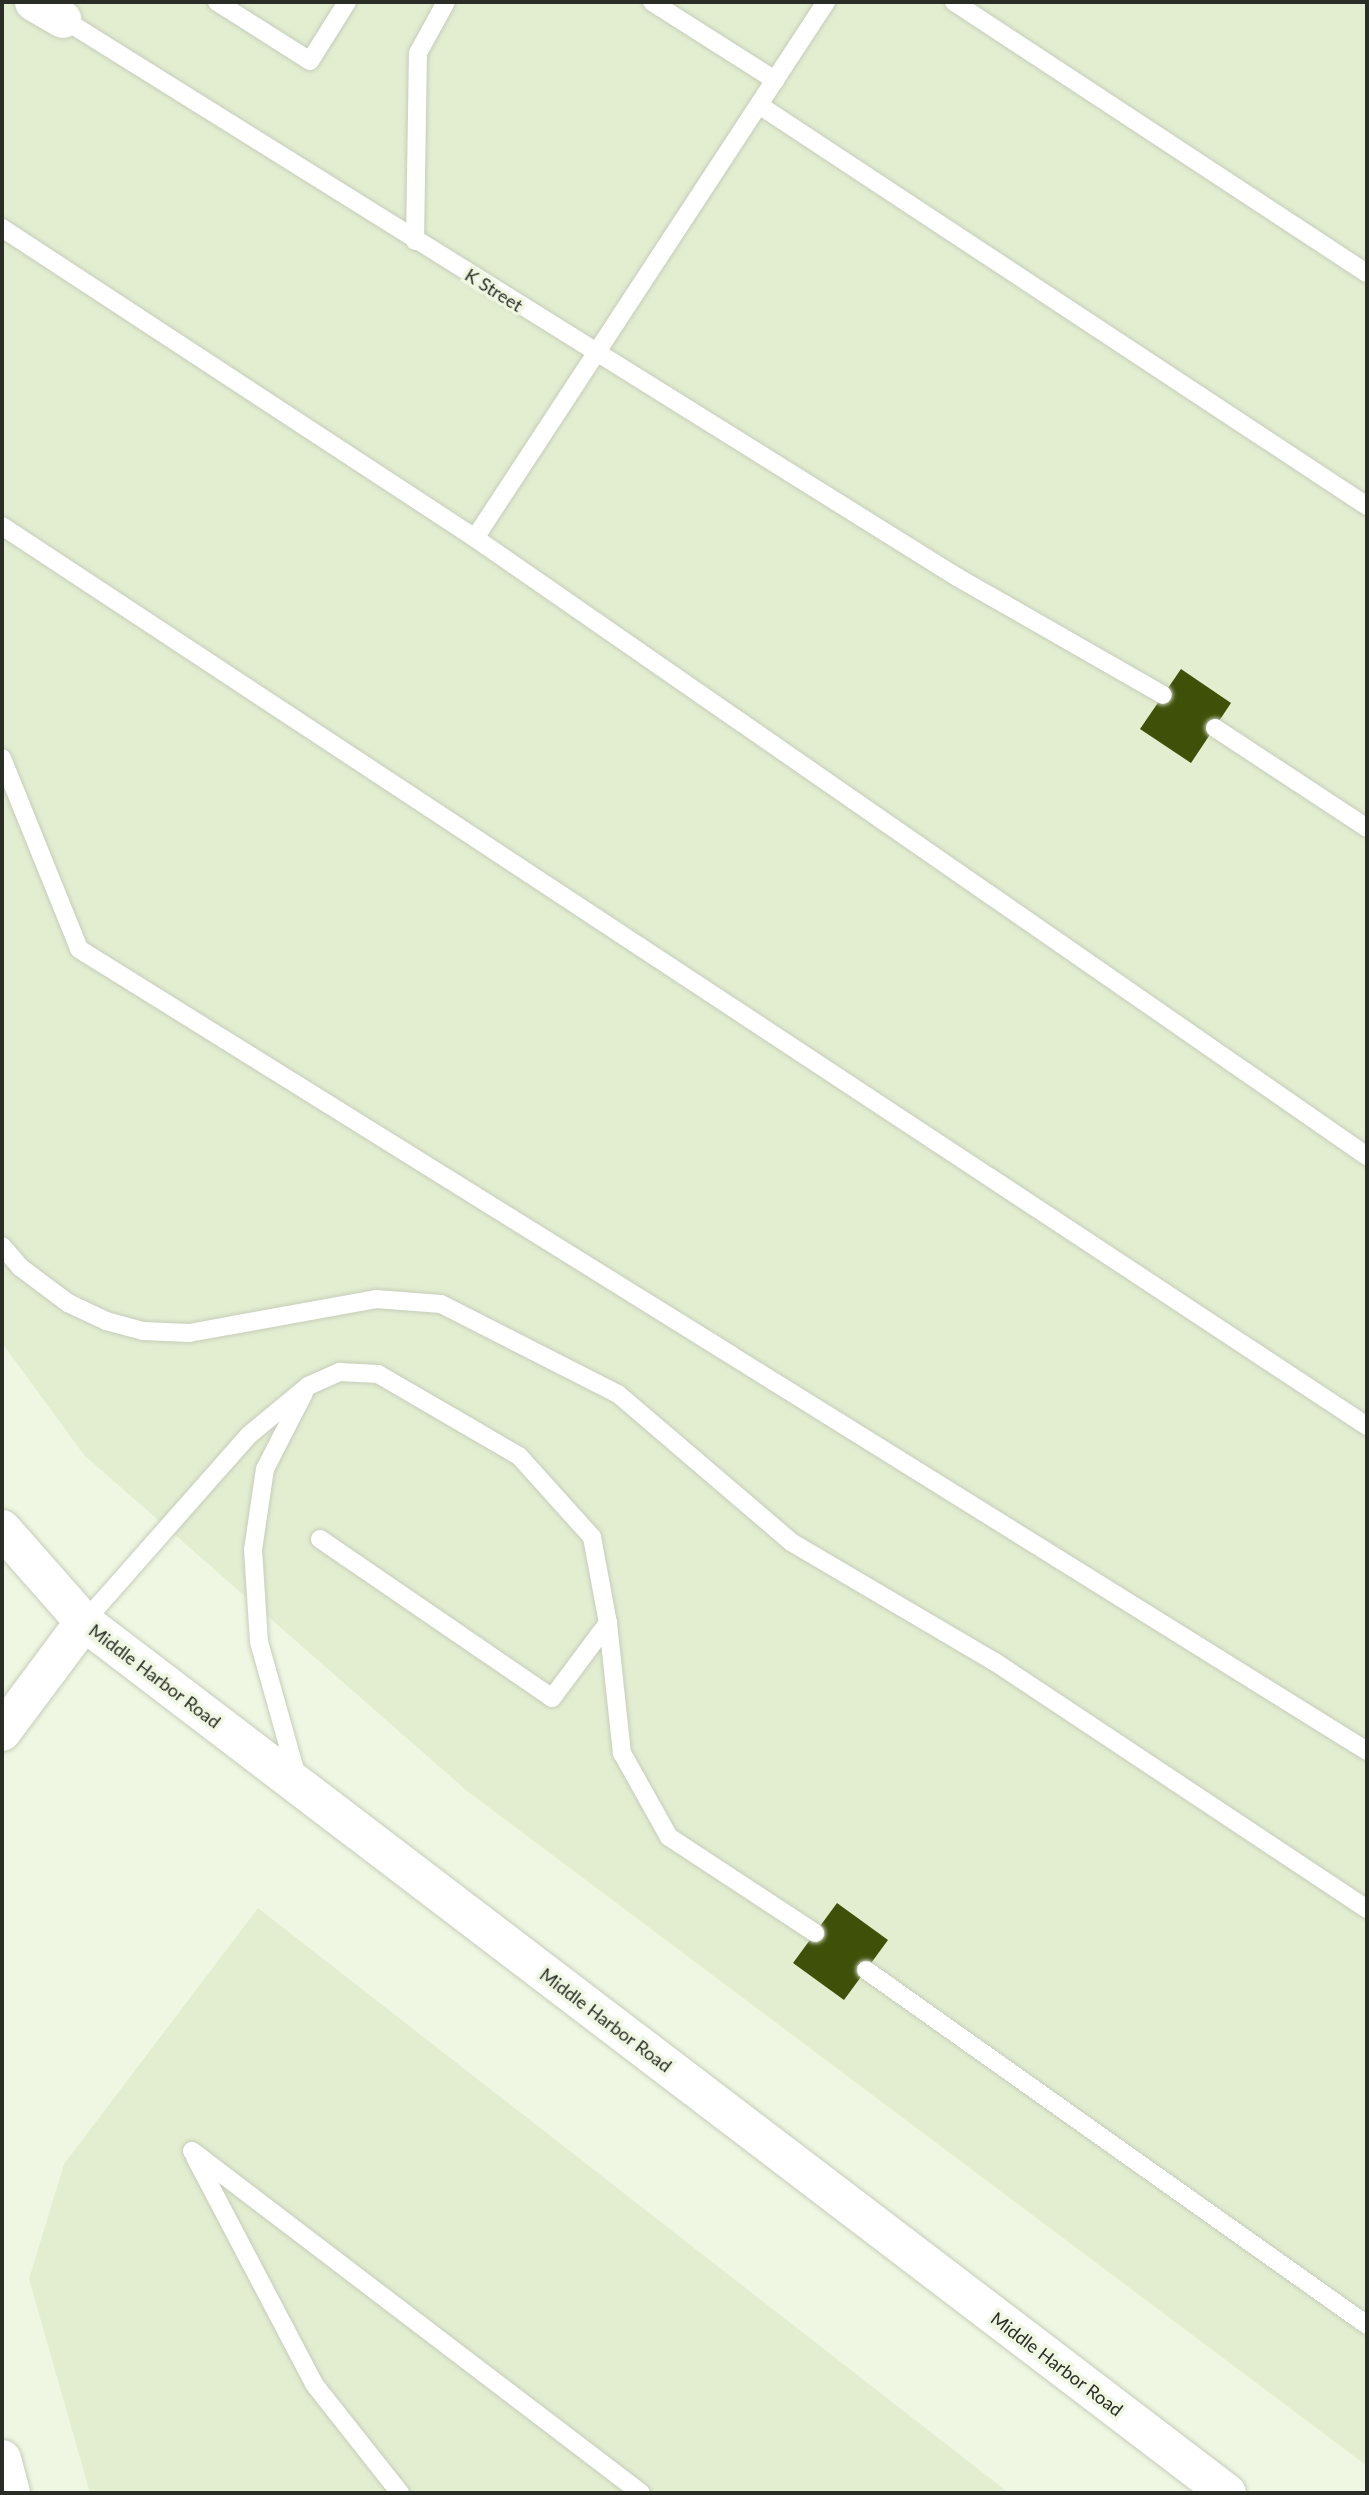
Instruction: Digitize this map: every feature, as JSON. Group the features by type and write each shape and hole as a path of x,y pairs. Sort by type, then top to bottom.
{"main road":[{"name":"Middle Harbor Road","path":"2,1529 84,1622 1227,2493"},
{"path":"2,1732 84,1622"},
{"path":"2,2459 11,2493"}],"lane":[{"path":"217,2 310,61 347,2"},
{"path":"415,240 418,53 446,2"},
{"path":"652,2 775,80"},
{"path":"475,538 826,2"},
{"path":"954,2 1367,272"},
{"name":"K Street","path":"48,10 595,354 957,576 1163,695"},
{"path":"759,105 1367,506"},
{"path":"2,228 475,538 1367,1156"},
{"path":"2,526 1367,1426"},
{"path":"1215,727 1367,828"},
{"path":"2,758 79,949 1367,1751"},
{"path":"2,1246 20,1268 68,1303 106,1321 143,1331 189,1334 376,1299 441,1304 618,1394 791,1542 995,1662 1367,1909"},
{"path":"84,1622 249,1435 308,1386 340,1372 377,1374 519,1456 592,1537 608,1623 622,1753 669,1837 815,1933"},
{"path":"300,1787 259,1642 253,1550 265,1469 308,1386"},
{"path":"320,1539 552,1698 608,1623"},
{"path":"866,1970 1367,2325"},
{"path":"400,2493 314,2384 192,2151 641,2493"}],"shaded area":[{"path":"2,2 1367,2 1367,2466 467,1791 84,1455 2,1343"},
{"path":"258,1908 1009,2493 90,2493 29,2279 64,2164"}],"building":[{"path":"1181,669 1231,703 1191,763 1140,729"},
{"path":"837,1903 888,1940 844,2000 793,1963"}]}
